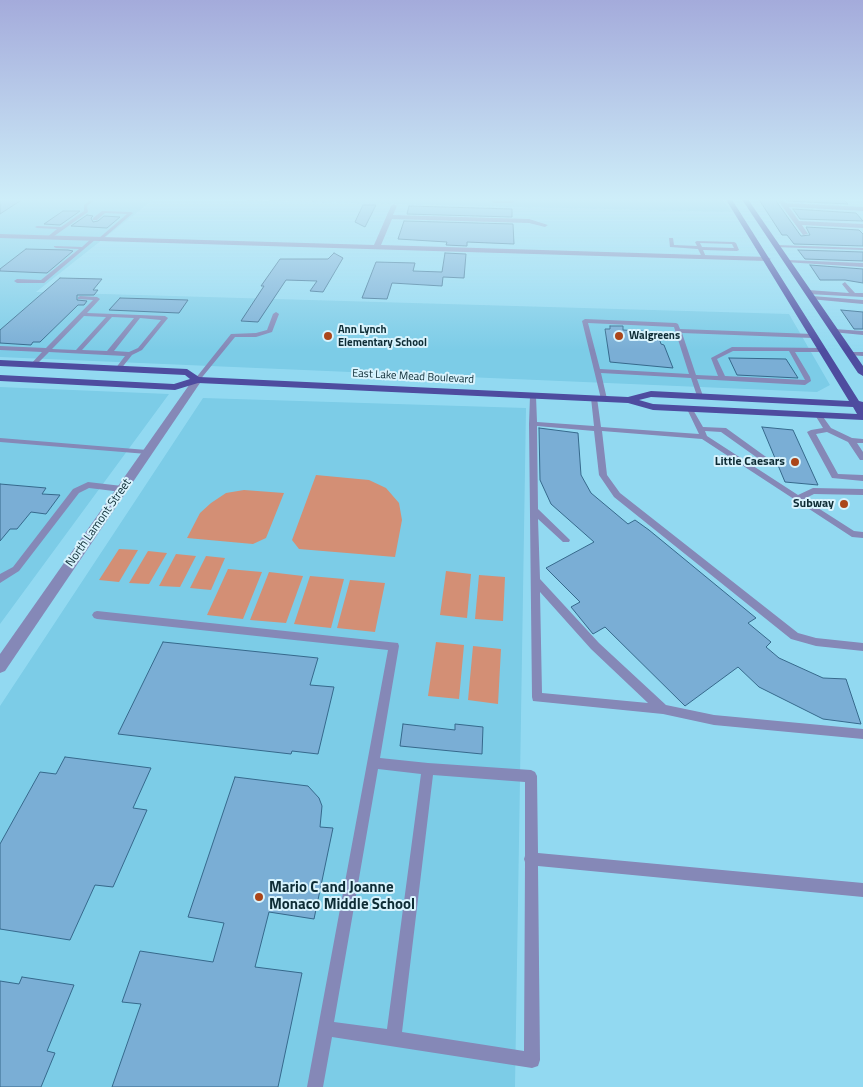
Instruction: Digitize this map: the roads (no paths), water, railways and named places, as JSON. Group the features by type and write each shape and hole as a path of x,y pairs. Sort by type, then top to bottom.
{"main road":[{"path":"760,249 813,336 859,404 863,416"},
{"path":"778,249 863,373"},
{"name":"East Lake Mead Boulevard","path":"0,364 187,372 197,380"},
{"path":"0,371 55,373 90,368"},
{"name":"East Lake Mead Boulevard","path":"0,378 175,387 197,380 628,400 653,407 863,416"},
{"name":"East Lake Mead Boulevard","path":"628,400 651,394 859,404"}],"street":[{"path":"433,249 767,259"},
{"name":"North Lamont Street","path":"0,666 197,380"}],"lane":[{"path":"17,281 42,282 82,249"},
{"path":"700,249 704,257"},
{"path":"713,249 736,249"},
{"path":"791,249 863,249"},
{"path":"787,261 863,265"},
{"path":"844,284 853,294"},
{"path":"810,295 863,295"},
{"path":"810,295 863,302"},
{"path":"34,365 97,299 80,298"},
{"path":"82,314 165,318 140,349 130,354 118,369"},
{"path":"197,380 233,335 256,335 270,331 276,314"},
{"path":"78,351 110,316"},
{"path":"109,352 138,317"},
{"path":"700,396 676,325 585,321 597,370 598,428 602,475 617,495 795,636 816,642 862,650"},
{"path":"678,331 813,336"},
{"path":"834,331 863,333"},
{"path":"0,348 130,354"},
{"path":"722,377 714,358 732,349 822,350"},
{"path":"597,370 805,383 808,381 808,377 791,350"},
{"path":"850,354 863,354"},
{"path":"533,396 537,698 663,709 714,720 863,734"},
{"path":"690,408 704,437"},
{"path":"819,414 828,430"},
{"path":"533,424 704,437 852,534 863,535"},
{"path":"700,429 723,430 769,462"},
{"path":"863,440 851,440 828,430 811,432 835,476 863,478"},
{"path":"0,440 147,452"},
{"path":"851,440 863,458"},
{"path":"0,578 16,569 76,491 88,486 122,489"},
{"path":"798,498 813,490 863,492"},
{"path":"534,510 566,540"},
{"path":"535,580 595,646 663,709"},
{"path":"97,614 394,646 315,1087"},
{"path":"325,1028 532,1060 531,776 373,763"},
{"path":"394,1038 428,769"},
{"path":"530,859 863,890"}],"place":[{"name":"Ann Lynch Elementary School","path":"328,336"},
{"name":"Walgreens","path":"619,336"},
{"name":"Little Caesars","path":"795,462"},
{"name":"Subway","path":"844,504"},
{"name":"Mario C and Joanne Monaco Middle School","path":"259,897"}]}
